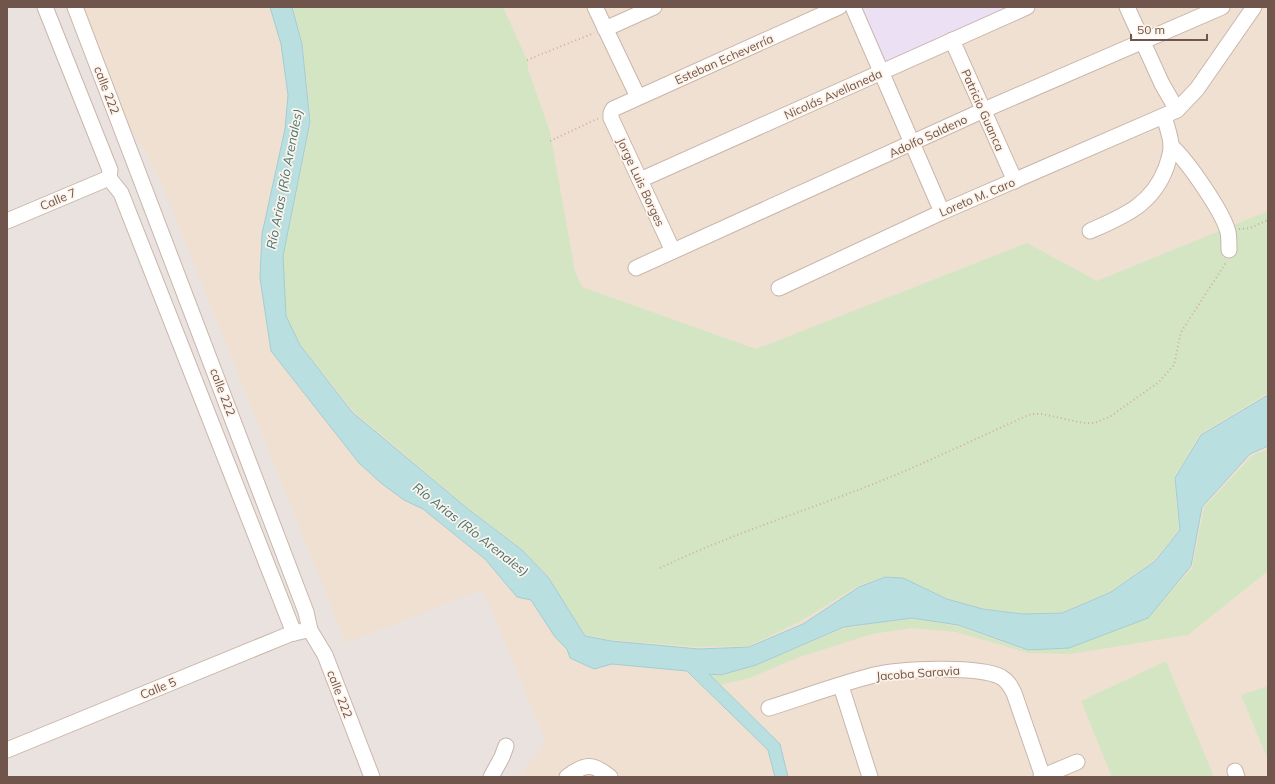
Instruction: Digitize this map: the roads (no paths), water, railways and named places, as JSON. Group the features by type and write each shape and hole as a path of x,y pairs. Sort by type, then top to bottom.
{"street":[{"path":"45,7 110,170 109,178 121,193 294,633"},
{"name":"calle 222","path":"75,7 239,434 306,612 310,630 325,655 372,777"},
{"path":"595,7 638,98"},
{"path":"605,29 654,7"},
{"name":"Esteban Echeverría","path":"611,113 613,109 839,7"},
{"path":"853,7 911,144 942,212"},
{"name":"Nicolás Avellaneda","path":"640,180 1027,7"},
{"path":"1090,231 1132,211 1148,198 1162,177 1169,159 1171,146 1170,113 1162,84 1127,7"},
{"name":"Adolfo Saldeno","path":"636,268 984,110 1222,7"},
{"path":"1170,113 1197,89 1254,7"},
{"name":"Patricio Guanca","path":"952,40 1015,181"},
{"name":"Jorge Luis Borges","path":"611,113 611,118 673,251"},
{"name":"Loreto M. Caro","path":"779,288 942,212 1170,113"},
{"path":"1171,146 1203,186 1227,230 1229,250"},
{"name":"Calle 7","path":"7,221 109,178"},
{"name":"Calle 5","path":"7,750 294,633 310,630"},
{"name":"Jacoba Saravia","path":"769,708 875,675 953,669 979,671 1000,677 1007,682 1014,693 1042,777"},
{"path":"841,686 870,777"},
{"path":"491,777 506,746"},
{"path":"1042,777 1077,762"},
{"path":"567,777 585,766 598,768 610,777"}],"water":[{"name":"Río Arias (Río Arenales)","path":"270,7 292,7 302,44 310,122 283,256 286,316 300,345 352,412 468,509 522,550 548,577 585,636 611,641 699,649 749,647 803,624 859,587 885,577 903,578 947,599 983,609 1022,614 1062,613 1111,592 1155,561 1180,530 1175,478 1201,435 1268,395 1268,446 1250,454 1202,507 1191,566 1148,618 1069,648 1028,650 958,625 912,618 844,627 756,665 721,675 709,674 780,744 788,777 775,777 768,750 687,671 612,664 594,669 570,658 567,649 555,637 531,600 517,597 485,559 423,509 404,500 381,483 359,463 271,351 260,278 262,234 285,129 288,95 281,44"}]}
